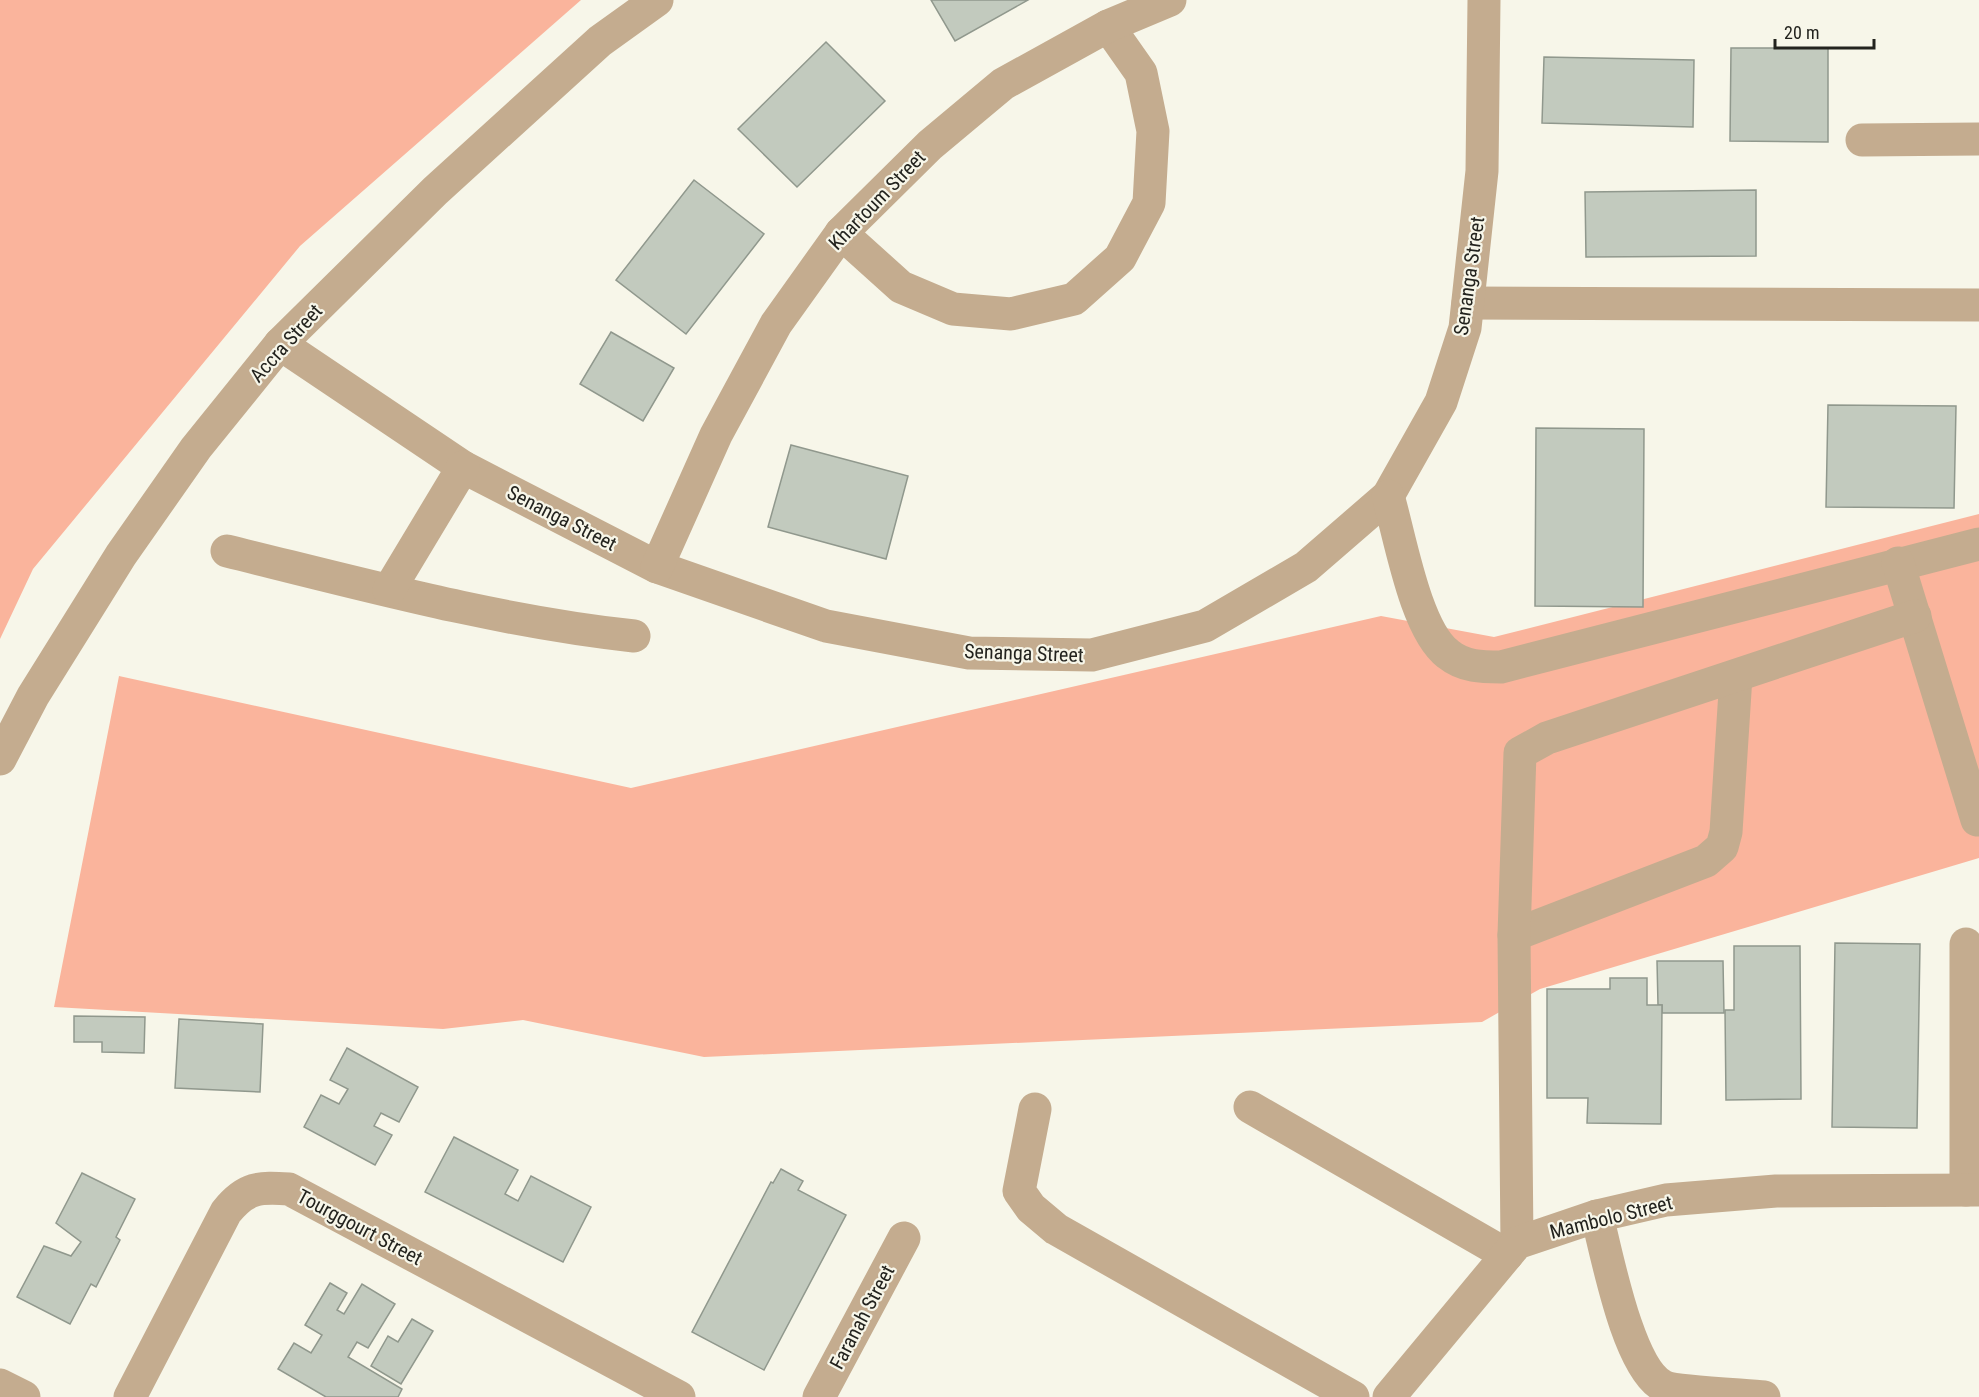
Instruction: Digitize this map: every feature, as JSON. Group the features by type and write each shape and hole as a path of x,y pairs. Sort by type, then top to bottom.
{"street":[{"name":"Accra Street","path":"0,759 33,696 121,555 196,448 280,344 452,175 600,41 657,0"},
{"name":"Khartoum Street","path":"657,567 716,435 776,324 841,233 930,145 1002,84 1108,26 1170,0"},
{"name":"Senanga Street","path":"280,344 463,467 657,567 826,626 969,653 1092,655 1205,626 1306,567 1388,496 1441,402 1465,328 1468,303 1482,171 1484,0"},
{"path":"841,233 901,287 952,309 1011,314 1074,299 1120,258 1149,203 1153,131 1141,73 1108,26"},
{"path":"1862,140 1979,139"},
{"path":"1468,303 1979,305"},
{"path":"389,590 463,467"},
{"path":"1388,496 1422,615 1434,638 1448,654 1473,667 1501,667 1979,544"},
{"path":"227,551 567,629 634,636"},
{"path":"1898,563 1977,820"},
{"path":"1389,1397 1512,1249 1515,935 1520,753 1526,747 1546,738 1914,616"},
{"path":"1515,935 1706,861 1722,847 1726,832 1736,675"},
{"path":"1966,944 1972,1190"},
{"path":"1250,1107 1512,1249"},
{"path":"1035,1108 1019,1191 1031,1208 1056,1229 1353,1397"},
{"name":"Tourggourt Street","path":"130,1397 226,1212 240,1194 264,1187 290,1189 679,1397"},
{"name":"Mambolo Street","path":"1512,1249 1597,1216 1666,1200 1776,1191 1972,1190"},
{"path":"1597,1216 1631,1340 1644,1370 1663,1386 1764,1397"},
{"name":"Faranah Street","path":"819,1397 904,1238"},
{"path":"0,1385 24,1397"}],"shaded area":[{"path":"0,0 581,0 300,246 33,569 0,639"},
{"path":"1979,514 1979,858 1540,989 1482,1022 704,1057 523,1020 443,1029 54,1007 119,676 631,788 1381,616 1494,637"}],"building":[{"path":"931,0 1028,0 955,41"},
{"path":"826,42 885,101 797,187 738,129"},
{"path":"1731,48 1828,48 1828,142 1730,141"},
{"path":"1544,57 1694,60 1693,127 1542,123"},
{"path":"694,180 764,234 686,334 616,280"},
{"path":"1756,190 1756,256 1586,257 1585,192"},
{"path":"611,332 674,368 643,421 580,384"},
{"path":"1828,405 1956,406 1954,508 1826,507"},
{"path":"1536,428 1644,429 1643,607 1535,606"},
{"path":"791,445 908,476 886,559 768,527"},
{"path":"1835,943 1920,944 1917,1128 1832,1127"},
{"path":"1734,946 1800,946 1801,1099 1726,1100 1725,1010 1734,1010"},
{"path":"1657,961 1723,961 1724,1013 1662,1013 1662,1005 1658,1005"},
{"path":"1610,978 1647,978 1647,1005 1662,1005 1661,1124 1587,1123 1588,1098 1547,1098 1547,989 1610,989"},
{"path":"74,1016 145,1017 144,1053 102,1052 102,1042 74,1042"},
{"path":"179,1019 263,1024 260,1092 175,1088"},
{"path":"347,1048 418,1087 399,1122 381,1113 374,1126 392,1135 375,1165 304,1127 321,1095 339,1104 348,1089 330,1080"},
{"path":"454,1137 518,1170 505,1194 518,1201 531,1176 591,1207 563,1262 425,1192"},
{"path":"781,1169 803,1181 798,1190 846,1215 764,1370 692,1332 771,1182 773,1183"},
{"path":"82,1173 135,1199 116,1237 120,1240 96,1287 91,1284 70,1324 17,1297 44,1246 71,1256 81,1242 56,1223"},
{"path":"330,1283 347,1293 337,1310 344,1314 362,1284 395,1304 368,1348 357,1342 348,1357 402,1389 398,1397 326,1397 278,1369 294,1343 311,1353 322,1335 305,1325"},
{"path":"412,1319 433,1331 401,1384 371,1366 388,1336 398,1342"}]}
